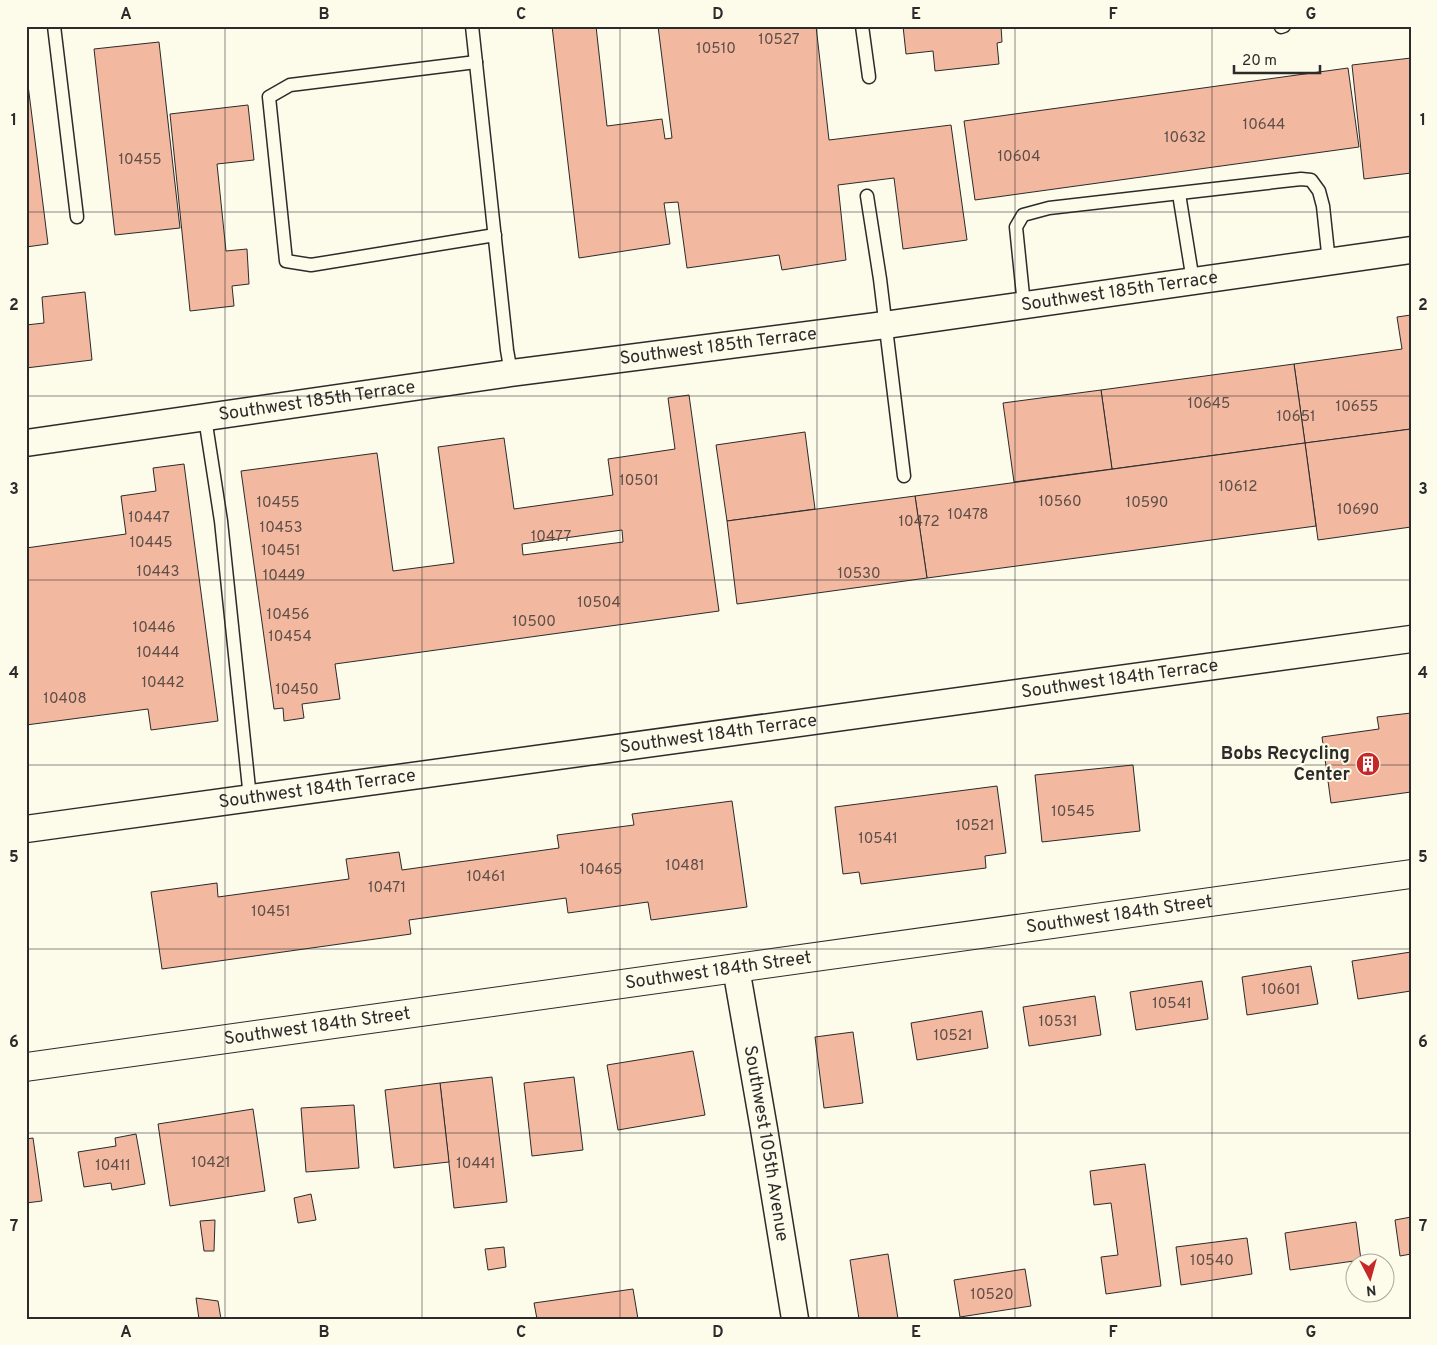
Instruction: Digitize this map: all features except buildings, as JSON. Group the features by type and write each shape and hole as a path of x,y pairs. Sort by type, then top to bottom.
{"main road":[{"name":"Southwest 184th Street","path":"26,1067 1411,874"}],"street":[{"name":"Southwest 185th Terrace","path":"26,443 511,373 885,324 1411,250"},
{"name":"Southwest 184th Terrace","path":"26,829 1411,638"},
{"name":"Southwest 105th Avenue","path":"736,968 796,1319"}],"lane":[{"path":"54,26 77,216"},
{"path":"472,26 511,373"},
{"path":"862,26 869,77"},
{"path":"476,62 290,85 269,97 286,261 311,265 495,235"},
{"path":"1024,305 1016,227 1023,216 1049,208 1311,180 1319,191 1323,206 1329,262"},
{"path":"1179,194 1193,281"},
{"path":"866,196 885,324 904,476"},
{"path":"205,418 221,521 250,798"}],"place":[{"name":"Bobs Recycling Center","path":"1368,764"}]}
